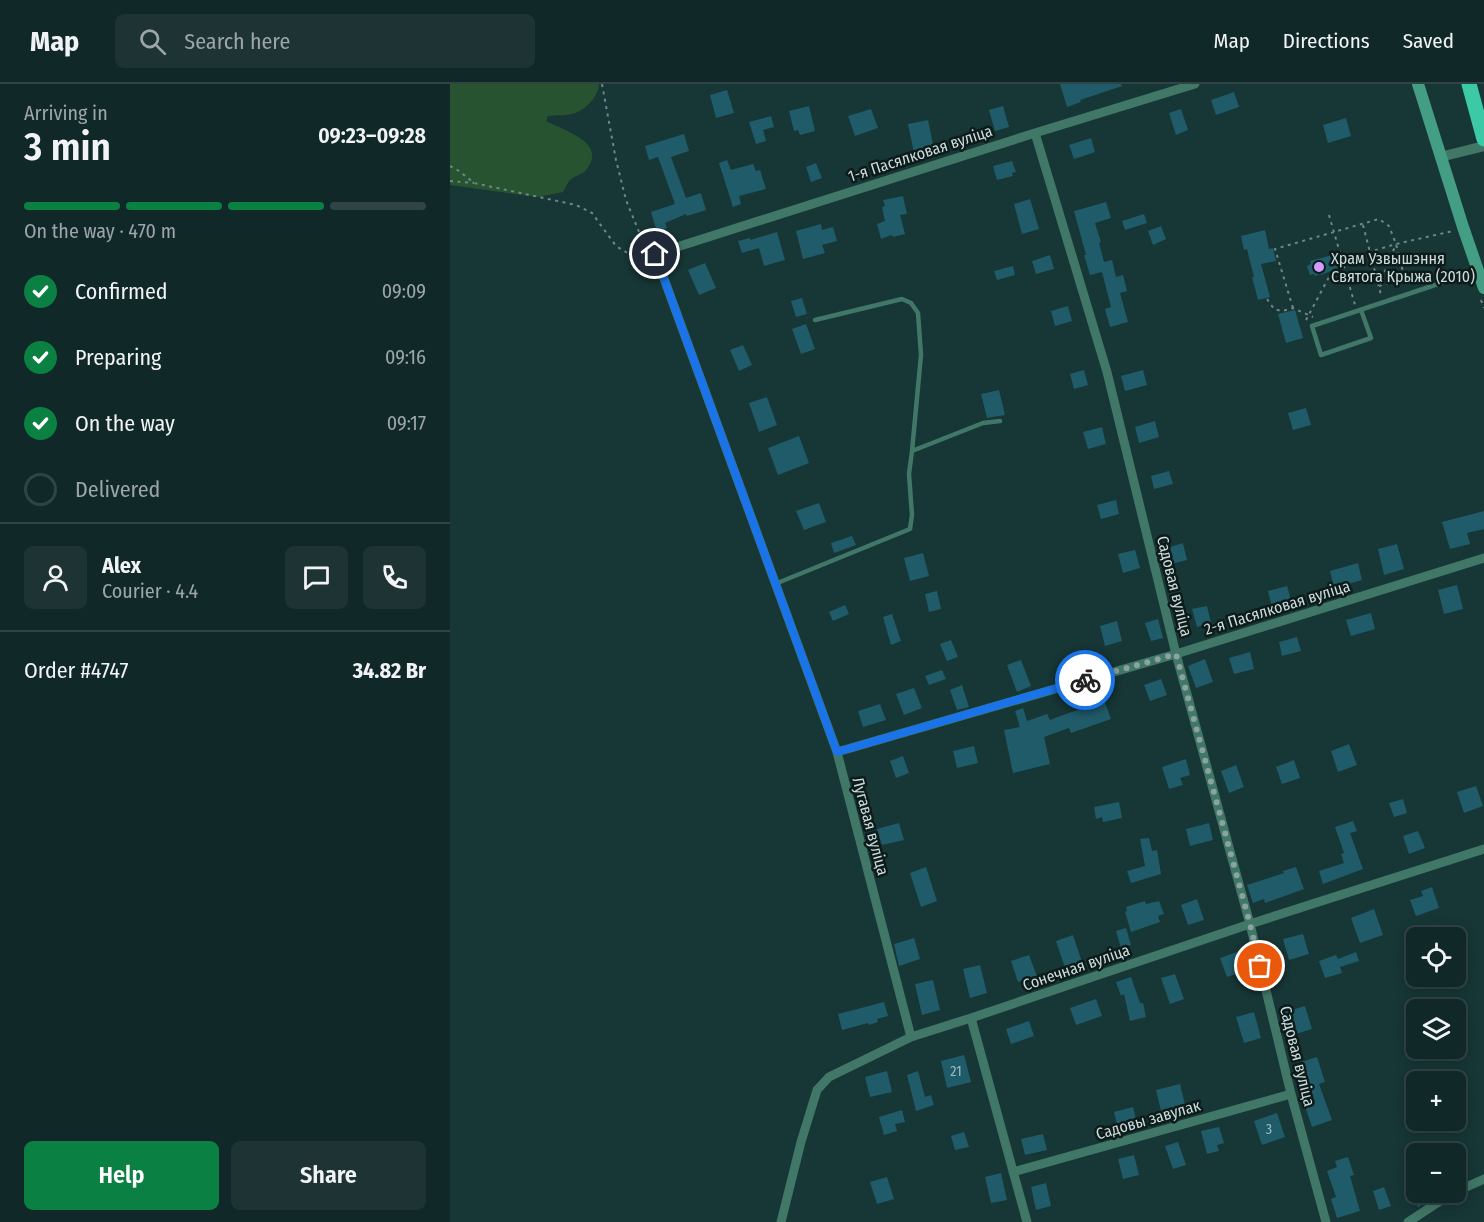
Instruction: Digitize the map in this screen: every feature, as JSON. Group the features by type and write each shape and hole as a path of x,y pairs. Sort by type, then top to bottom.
{"highway":[{"path":"1469,84 1484,139"}],"main road":[{"path":"1418,84 1484,288"}],"street":[{"name":"1-я Пасялковая вуліца","path":"655,254 1035,132 1195,84"},
{"name":"Садовая вуліца","path":"1035,132 1107,372 1176,654 1250,924 1291,1094 1326,1222"},
{"path":"1440,156 1484,146"},
{"name":"Лугавая вуліца","path":"655,254 837,752 911,1037"},
{"name":"2-я Пасялковая вуліца","path":"837,752 1176,654 1484,558"},
{"name":"Сонечная вуліца","path":"781,1222 817,1090 829,1077 911,1037 1484,849"},
{"path":"971,1018 1027,1222"},
{"name":"Садовы завулак","path":"1013,1172 1291,1094"},
{"path":"1466,1187 1484,1179"},
{"path":"1408,1222 1437,1203"}],"lane":[{"path":"1358,309 1371,338 1321,355 1312,326 1358,309 1478,271"},
{"path":"775,584 910,529 912,515 909,474 921,355 918,313 911,303 902,299 815,320"},
{"path":"912,451 983,423 1000,421"}],"path":[{"path":"450,181 474,183 576,205 592,213 616,246 634,257 649,256 626,200 602,84"},
{"path":"450,166 474,183"},
{"path":"1329,215 1358,309"},
{"path":"1293,308 1275,249 1379,219 1389,226 1408,290"},
{"path":"1363,224 1382,297"},
{"path":"1338,261 1455,230"},
{"path":"1379,286 1396,244"},
{"path":"1304,325 1329,277 1346,272"},
{"path":"1379,286 1405,278"},
{"path":"1267,299 1274,309 1282,311 1293,308 1315,317"}],"green space":[{"path":"450,84 599,84 595,97 582,110 571,114 548,116 546,121 572,133 588,145 592,152 592,161 584,172 570,180 563,192 538,197 450,185"}],"building":[{"path":"1060,84 1121,84 1122,86 1080,100 1081,102 1067,107"},
{"path":"727,90 734,113 716,118 710,95"},
{"path":"1234,92 1239,107 1216,115 1211,100"},
{"path":"809,106 815,131 800,135 798,130 794,131 789,111"},
{"path":"1003,106 1009,127 995,131 989,110"},
{"path":"871,109 878,128 855,136 848,116"},
{"path":"1181,109 1188,130 1176,135 1169,113"},
{"path":"771,116 774,127 763,130 766,141 756,144 749,122"},
{"path":"1346,118 1351,136 1328,143 1323,125"},
{"path":"928,120 934,149 914,153 908,124"},
{"path":"684,134 689,151 671,157 686,198 701,193 706,210 687,216 686,214 665,223 667,228 657,232 651,212 675,204 658,157 649,160 645,146"},
{"path":"1091,138 1095,152 1074,159 1069,145"},
{"path":"727,160 731,170 753,164 756,171 760,170 766,189 739,196 741,204 733,207 719,163"},
{"path":"1012,161 1016,172 1012,173 1013,176 997,180 993,166"},
{"path":"816,163 822,178 811,182 806,167"},
{"path":"903,196 907,214 900,215 905,234 881,239 877,224 885,221 883,200"},
{"path":"1030,199 1039,229 1022,234 1014,204"},
{"path":"1106,202 1111,218 1095,223 1104,262 1112,260 1116,277 1123,275 1127,291 1120,293 1128,322 1110,327 1105,309 1111,307 1102,272 1090,275 1074,211"},
{"path":"1144,214 1147,223 1125,230 1122,221"},
{"path":"821,224 822,230 833,227 837,241 822,245 825,253 803,259 796,231"},
{"path":"1161,226 1166,239 1153,245 1148,231"},
{"path":"1265,230 1269,249 1273,248 1276,261 1261,264 1270,297 1258,300 1247,249 1244,250 1241,236"},
{"path":"777,232 785,260 764,266 759,248 742,253 738,241"},
{"name":"Храм Узвышэння Святога Крыжа (2010)","path":"1336,254 1341,267 1321,275 1310,275 1307,266 1311,264 1310,261"},
{"path":"1050,255 1054,269 1036,274 1032,261"},
{"path":"705,263 716,288 699,295 688,270"},
{"path":"1013,266 1015,275 997,280 994,271"},
{"path":"802,298 807,314 796,317 791,301"},
{"path":"1068,306 1072,321 1055,326 1051,311"},
{"path":"1295,310 1303,338 1286,343 1278,314"},
{"path":"806,324 815,349 801,354 792,329"},
{"path":"743,345 752,365 739,371 730,350"},
{"path":"1084,370 1088,385 1074,389 1070,374"},
{"path":"1143,370 1147,385 1125,391 1121,376"},
{"path":"999,390 1005,415 987,418 981,394"},
{"path":"767,397 777,425 759,432 749,403"},
{"path":"1306,408 1311,425 1293,430 1288,413"},
{"path":"1155,421 1159,437 1139,443 1135,427"},
{"path":"1102,427 1106,444 1088,449 1083,432"},
{"path":"799,436 809,463 778,475 768,448"},
{"path":"1169,471 1173,484 1154,489 1151,476"},
{"path":"1116,500 1119,514 1101,519 1097,505"},
{"path":"819,503 826,522 804,530 796,511"},
{"path":"1484,511 1484,529 1467,533 1470,544 1450,549 1442,522"},
{"path":"852,536 856,545 834,553 831,543"},
{"path":"1183,543 1187,560 1168,565 1164,549"},
{"path":"1397,544 1404,569 1384,575 1378,549"},
{"path":"1135,550 1140,568 1123,573 1118,554"},
{"path":"923,553 929,576 910,581 904,558"},
{"path":"1358,563 1362,580 1334,588 1330,571"},
{"path":"1457,585 1463,609 1444,614 1438,590"},
{"path":"1287,586 1292,603 1272,608 1268,591"},
{"path":"937,591 941,609 929,612 925,594"},
{"path":"845,605 849,614 833,621 829,612"},
{"path":"1207,606 1211,623 1197,627 1192,609"},
{"path":"1371,613 1375,629 1351,636 1346,620"},
{"path":"892,614 901,641 891,645 883,617"},
{"path":"1158,619 1163,638 1151,641 1145,623"},
{"path":"1117,621 1122,641 1105,646 1100,626"},
{"path":"1297,637 1301,651 1282,656 1279,642"},
{"path":"951,640 958,657 947,661 940,644"},
{"path":"1085,650 1090,668 1075,672 1070,654"},
{"path":"1250,652 1254,669 1234,674 1229,658"},
{"path":"1205,659 1213,682 1196,688 1188,666"},
{"path":"1021,660 1031,686 1017,692 1007,665"},
{"path":"942,670 946,679 929,685 925,676"},
{"path":"1161,679 1167,695 1150,701 1144,685"},
{"path":"962,685 969,707 957,710 950,690"},
{"path":"914,688 922,708 904,715 896,694"},
{"path":"1103,697 1111,719 1071,733 1069,728 1044,737 1050,764 1013,773 1004,730 1020,727 1015,711 1023,708 1027,721 1047,714 1050,720 1088,706 1087,703"},
{"path":"880,704 886,720 863,727 858,711"},
{"path":"1349,744 1357,765 1338,772 1331,751"},
{"path":"974,746 978,763 957,768 953,751"},
{"path":"903,756 909,773 896,778 890,761"},
{"path":"1186,759 1190,775 1180,778 1183,785 1169,789 1162,767"},
{"path":"1294,760 1300,778 1282,784 1276,767"},
{"path":"1236,765 1244,787 1229,793 1221,771"},
{"path":"1476,786 1483,806 1464,813 1457,792"},
{"path":"1403,799 1407,813 1394,817 1389,803"},
{"path":"1119,802 1122,818 1103,822 1102,817 1096,819 1094,807"},
{"path":"1353,821 1357,831 1350,833 1363,869 1323,884 1319,871 1344,863 1341,854 1344,853 1335,827"},
{"path":"899,823 904,840 882,845 877,829"},
{"path":"1209,823 1213,840 1190,846 1186,829"},
{"path":"1418,831 1425,848 1409,854 1403,836"},
{"path":"1149,838 1152,851 1157,850 1161,874 1131,883 1127,871 1145,866 1140,839"},
{"path":"926,867 937,901 921,907 910,873"},
{"path":"1296,867 1304,889 1265,903 1264,899 1253,903 1247,885"},
{"path":"1432,887 1439,908 1416,916 1410,900 1423,896 1421,891"},
{"path":"1197,899 1204,920 1188,925 1181,905"},
{"path":"1145,901 1146,904 1159,901 1164,914 1158,916 1160,922 1131,932 1125,912 1126,907"},
{"path":"1374,909 1383,935 1360,943 1351,918"},
{"path":"1126,928 1131,945 1121,948 1116,931"},
{"path":"1303,934 1309,954 1289,960 1283,939"},
{"path":"1073,935 1082,962 1065,968 1056,941"},
{"path":"914,938 920,959 899,966 894,944"},
{"path":"1237,952 1244,971 1227,977 1220,958"},
{"path":"1356,952 1359,961 1340,967 1342,973 1325,978 1319,961 1336,955 1338,959"},
{"path":"1029,955 1037,976 1018,982 1011,961"},
{"path":"980,965 987,993 970,998 963,969"},
{"path":"1175,974 1184,999 1170,1004 1161,978"},
{"path":"1131,977 1140,1003 1143,1003 1146,1017 1130,1021 1124,994 1121,996 1116,982"},
{"path":"933,980 940,1010 922,1015 915,984"},
{"path":"1096,999 1102,1016 1076,1025 1070,1008"},
{"path":"884,1002 888,1016 877,1019 878,1022 869,1025 868,1023 842,1030 838,1014"},
{"path":"1305,1006 1312,1029 1289,1036 1282,1013"},
{"path":"1254,1012 1261,1038 1244,1043 1236,1017"},
{"path":"1029,1021 1034,1036 1011,1044 1006,1029"},
{"path":"964,1055 971,1082 947,1088 941,1061"},
{"path":"1317,1057 1325,1082 1319,1084 1332,1120 1312,1127 1305,1106 1315,1102 1301,1062"},
{"path":"887,1071 892,1092 870,1097 865,1077"},
{"path":"918,1071 925,1097 931,1095 934,1105 916,1111 907,1075"},
{"path":"1180,1084 1187,1113 1163,1119 1156,1090"},
{"path":"1133,1107 1138,1127 1119,1132 1114,1112"},
{"path":"902,1110 905,1122 895,1124 897,1131 884,1135 879,1117"},
{"path":"1277,1113 1285,1137 1262,1145 1254,1121"},
{"path":"1219,1127 1224,1143 1217,1145 1219,1151 1207,1154 1201,1131"},
{"path":"964,1132 969,1147 955,1150 951,1136"},
{"path":"1043,1134 1047,1150 1025,1155 1021,1139"},
{"path":"1178,1142 1186,1165 1173,1169 1165,1146"},
{"path":"1134,1155 1139,1175 1123,1179 1118,1159"},
{"path":"1348,1157 1354,1175 1350,1176 1360,1211 1337,1218 1331,1199 1336,1197 1327,1171 1337,1167 1335,1161"},
{"path":"1001,1173 1007,1200 991,1203 985,1177"},
{"path":"887,1177 894,1199 877,1204 870,1182"},
{"path":"1046,1183 1051,1206 1036,1210 1031,1187"},
{"path":"1384,1187 1391,1206 1379,1210 1373,1191"}],"way so far":[{"path":"1085,680 1176,654 1260,966"}],"place":[{"name":"Храм Узвышэння Святога Крыжа (2010)","path":"1319,267"}],"route":[{"path":"655,254 837,752 1085,680"}]}
